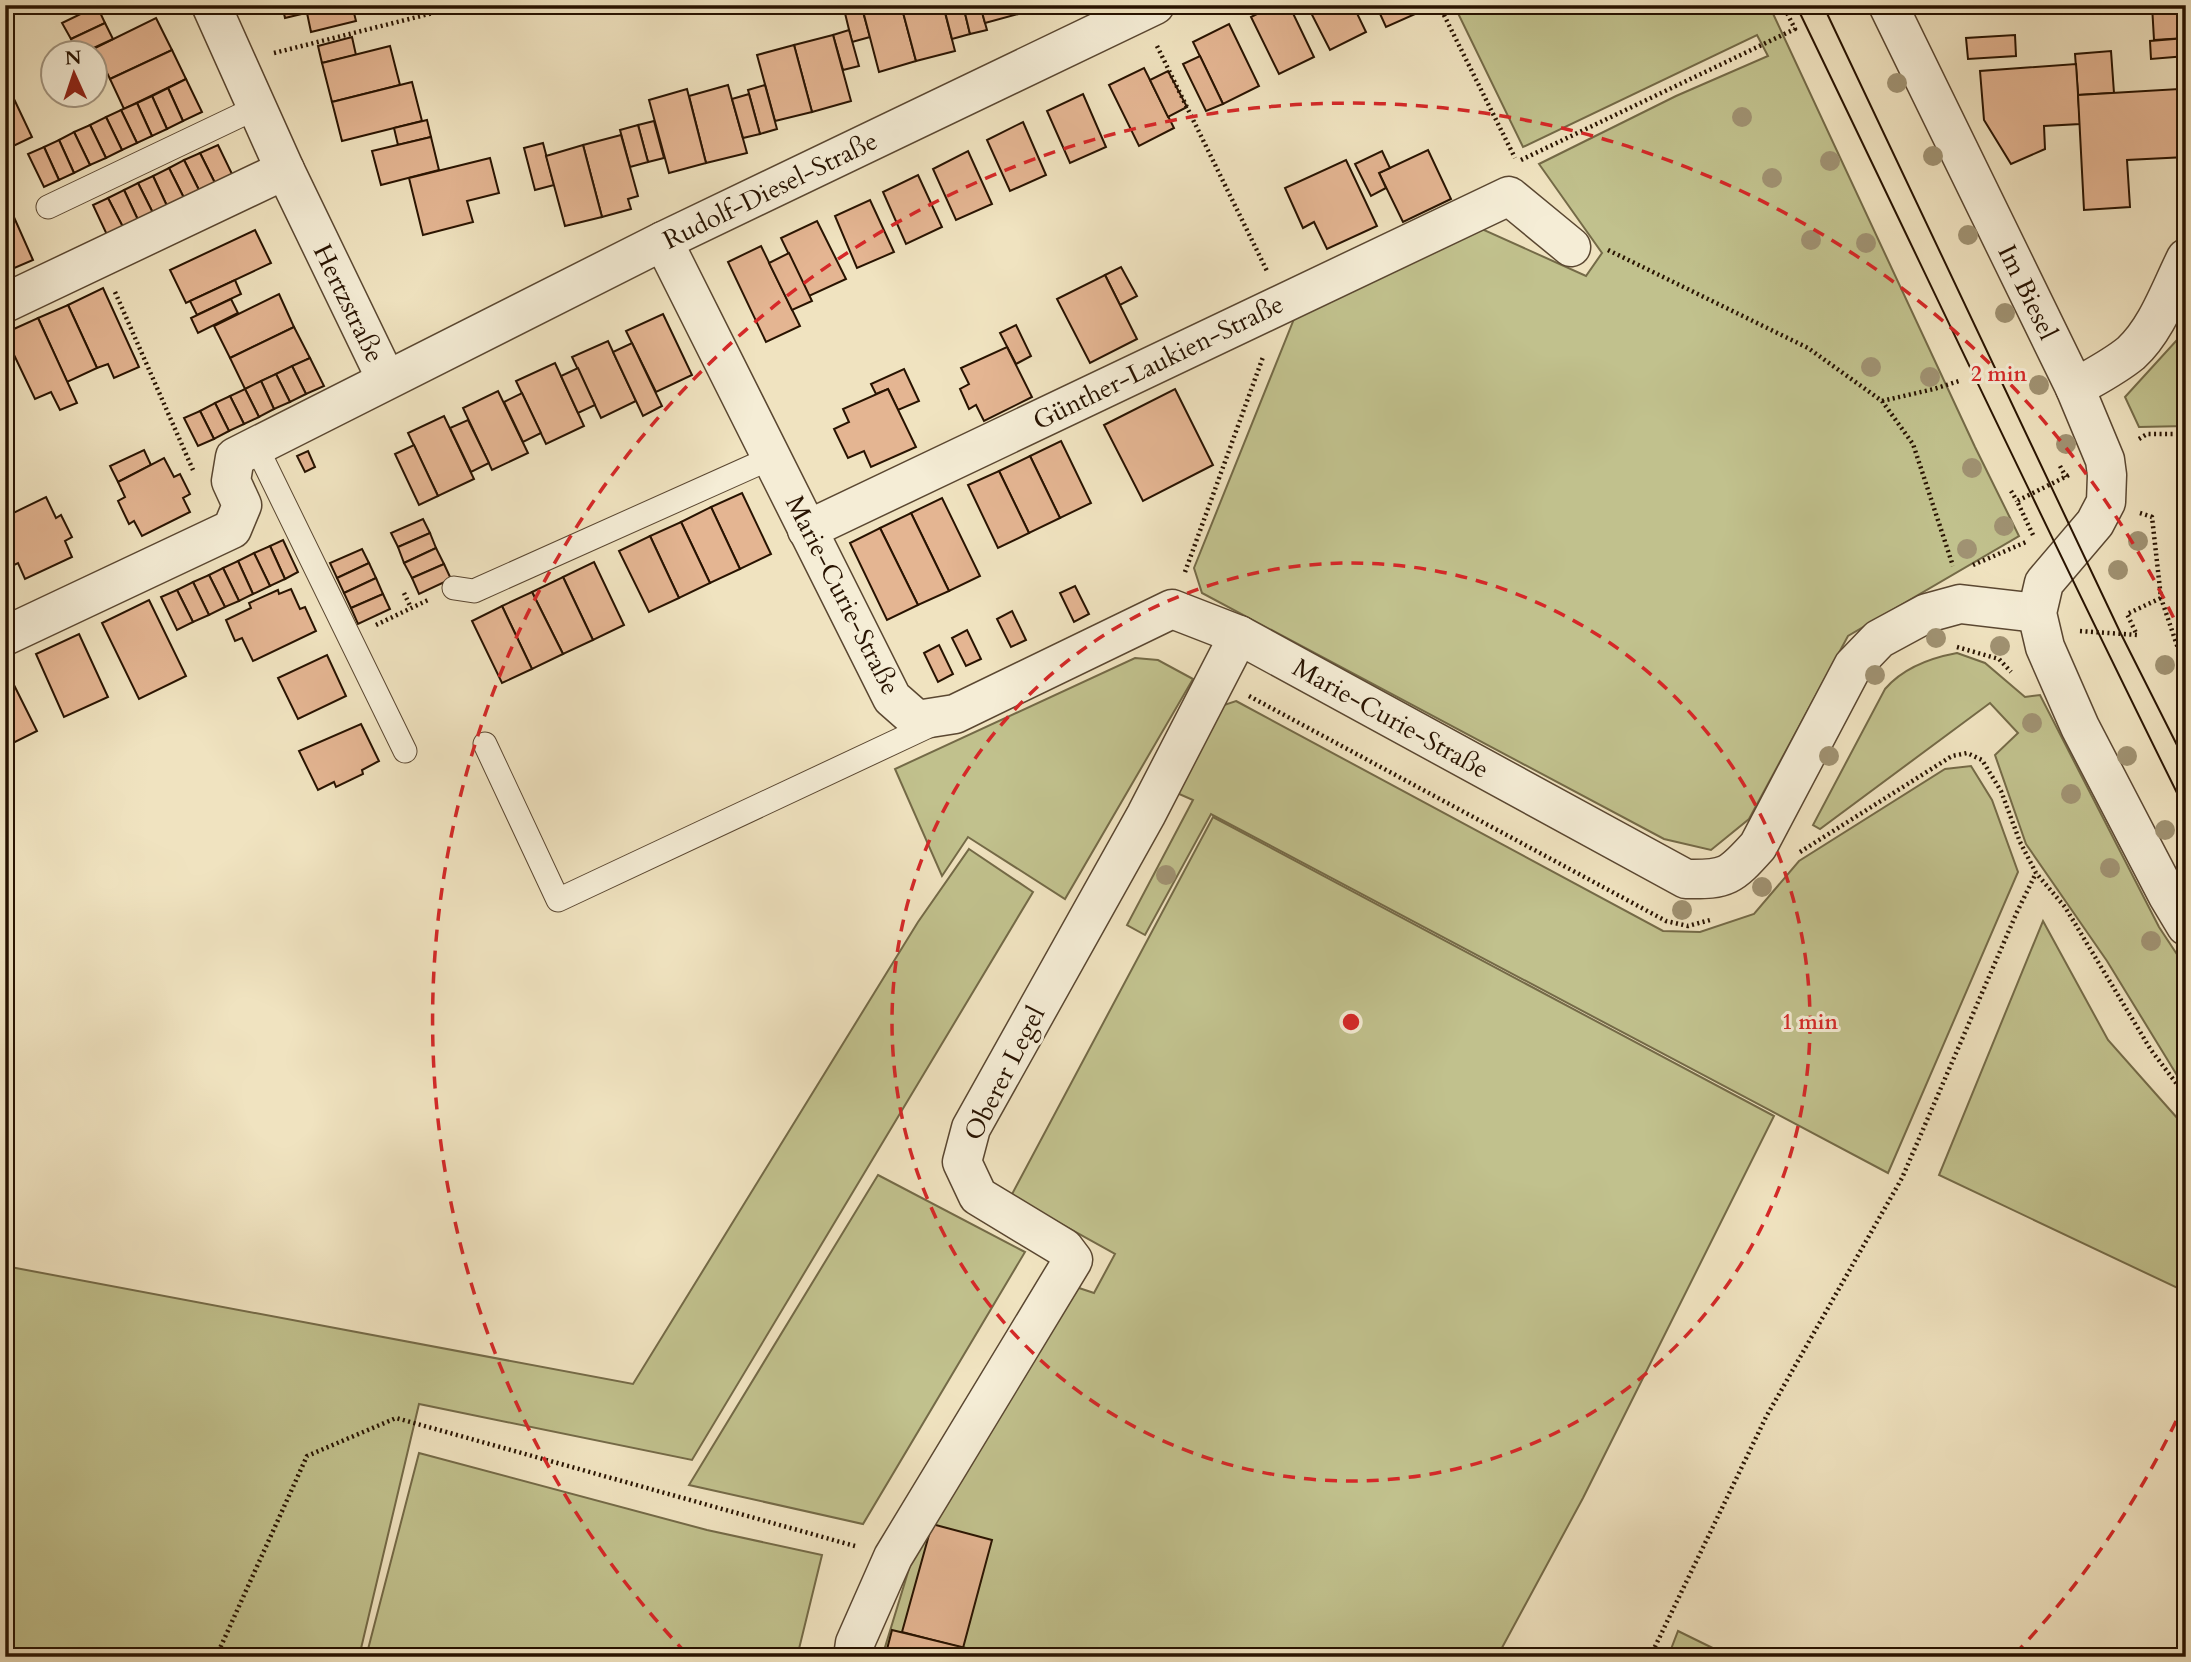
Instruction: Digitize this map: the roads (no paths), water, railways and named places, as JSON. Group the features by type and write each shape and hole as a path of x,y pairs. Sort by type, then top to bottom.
{"street":[{"name":"Hertzstraße","path":"5,636 232,529 242,506 231,481 235,457 386,379 285,170 211,5"},
{"name":"Im Biesel","path":"1888,5 2075,388 2105,460 2106,502 2095,523 2044,583 2037,613"},
{"name":"Rudolf-Diesel-Straße","path":"386,379 663,241 1148,9"},
{"path":"5,303 285,170"},
{"name":"Günther-Laukien-Straße","path":"807,530 1509,196 1571,247"},
{"name":"Marie-Curie-Straße","path":"663,241 892,698 917,720 955,714 1172,609 1239,635 1686,879 1711,879 1735,871 1758,846 1853,666 1879,639 1927,613 1958,589 2037,613"},
{"path":"2075,388 2107,371 2132,352 2155,322 2186,258"},
{"path":"2037,613 2055,674 2080,727 2186,926"},
{"name":"Oberer Legel","path":"853,1657 855,1643 893,1557 1073,1260 1064,1248 978,1196 962,1162 971,1128 1146,815 1239,635"}],"lane":[{"path":"48,207 258,107"},
{"path":"256,446 405,751"},
{"path":"454,588 474,591 773,457"},
{"path":"485,744 558,900 955,714"}],"tram line":[{"path":"1796,5 2038,510 2186,811"},
{"path":"1823,5 2121,634 2186,763"}]}
